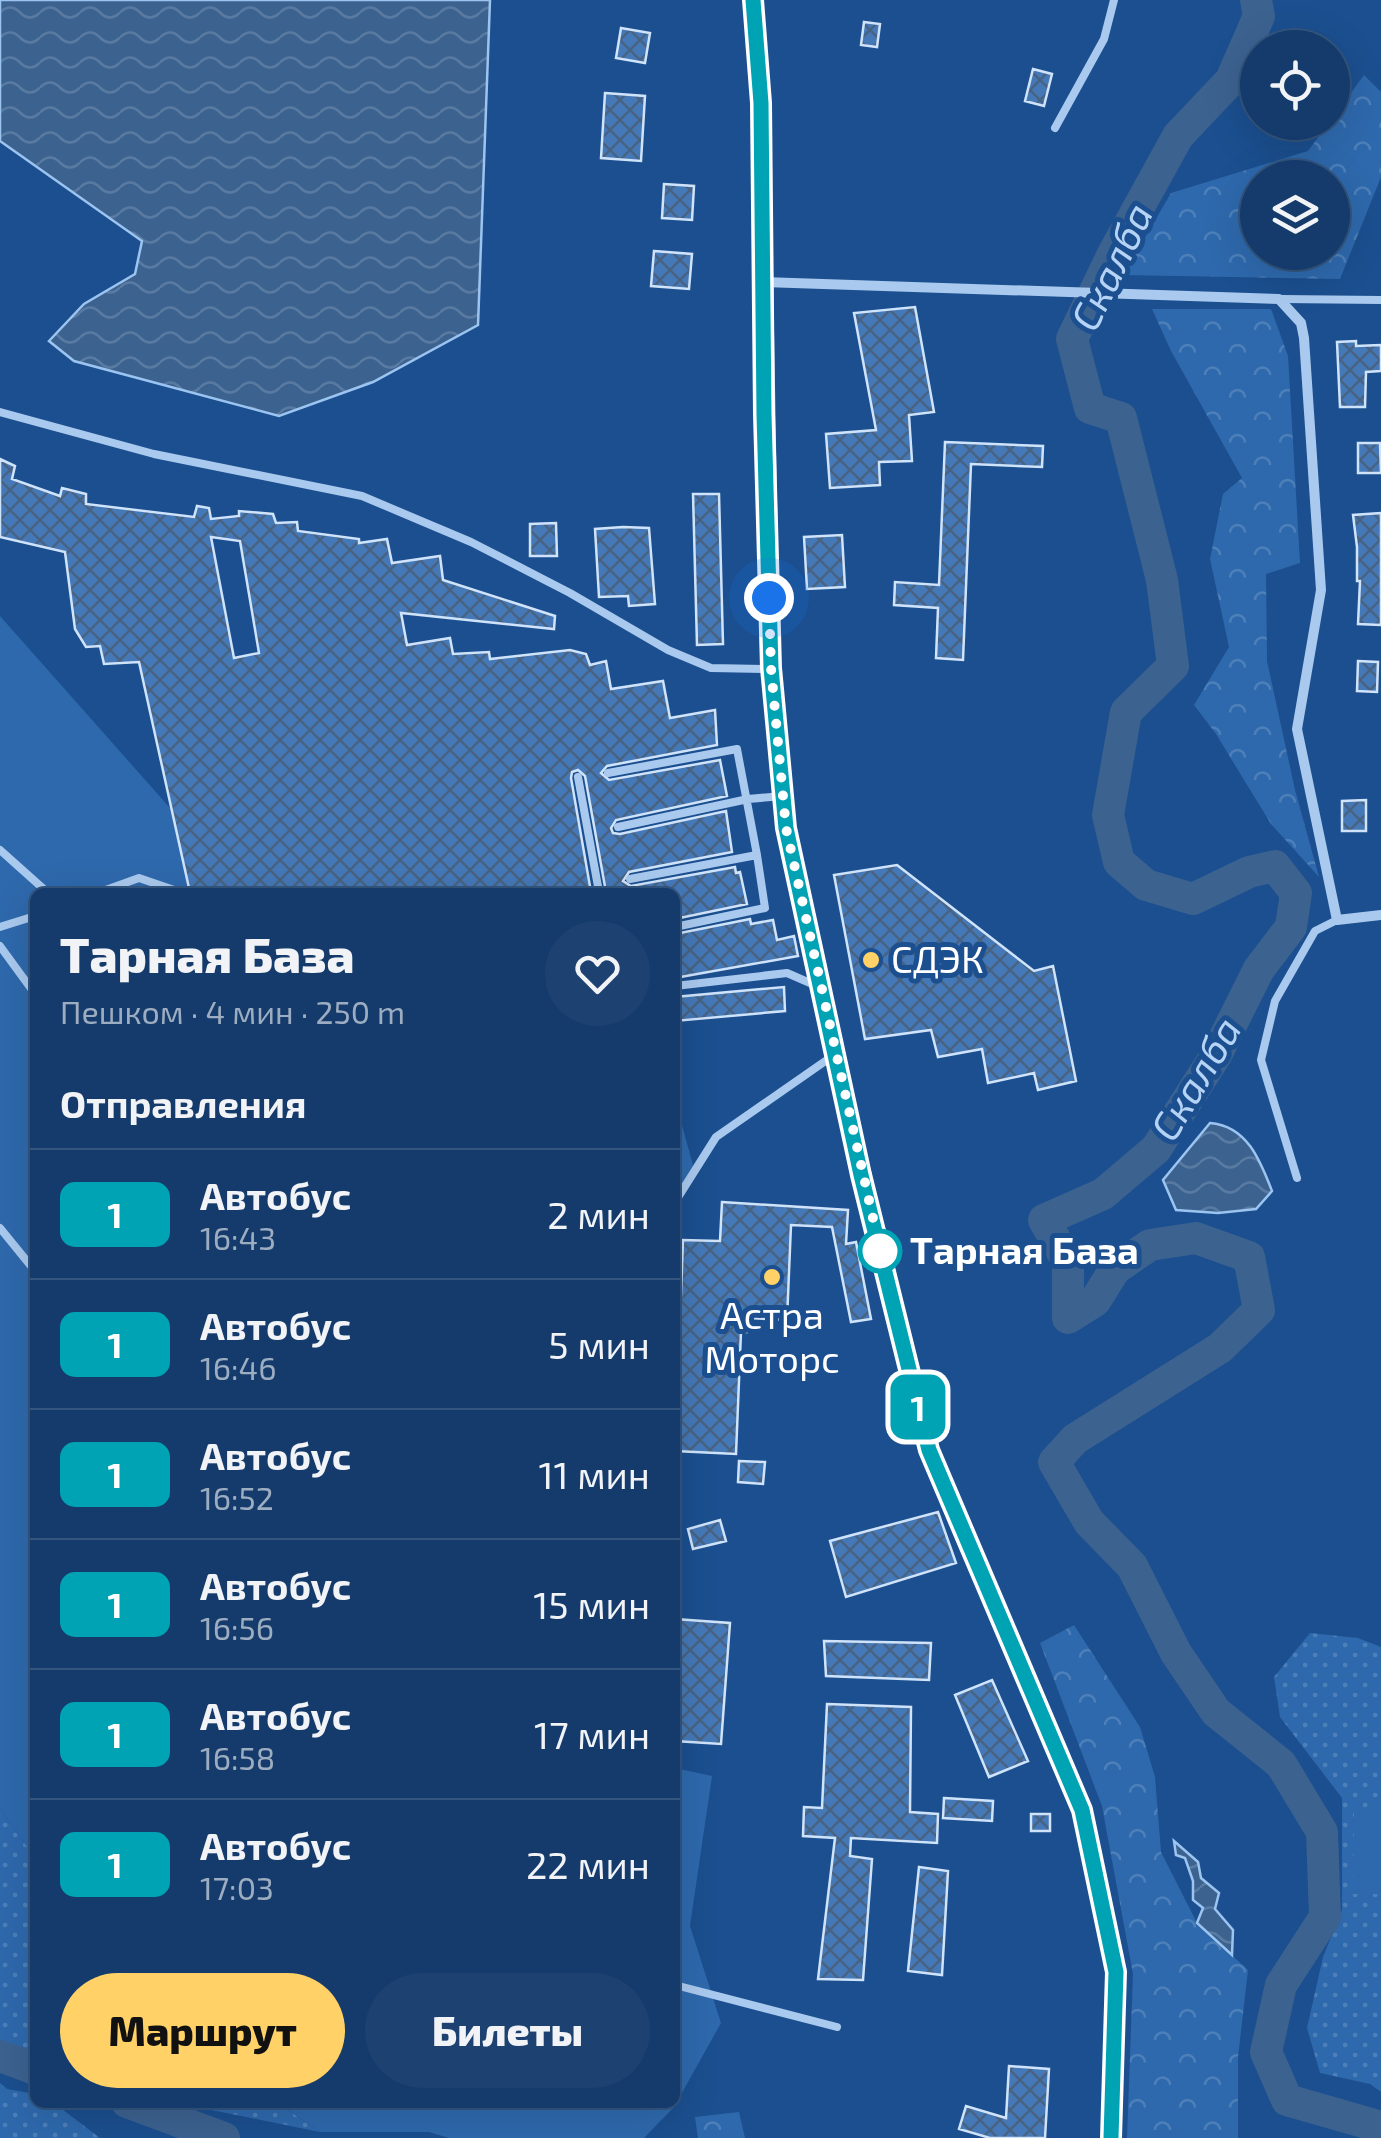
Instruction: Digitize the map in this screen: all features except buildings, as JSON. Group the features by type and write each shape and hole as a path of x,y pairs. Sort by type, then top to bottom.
{"street":[{"path":"753,0 761,103 771,668 786,828 929,1450 1082,1810 1116,1972 1111,2138"},
{"path":"763,282 1279,299 1301,323 1304,338 1321,590 1297,729 1337,920 1381,915"}],"lane":[{"path":"1055,128 1104,39 1114,0"},
{"path":"1279,299 1381,300"},
{"path":"0,412 154,454 362,496 470,542 570,593 668,650 711,668 771,668"},
{"path":"608,773 738,749 764,908 680,925"},
{"path":"578,777 598,888"},
{"path":"618,827 748,799 783,796"},
{"path":"0,850 43,888"},
{"path":"630,879 757,854"},
{"path":"111,888 139,878 168,888"},
{"path":"0,927 30,918"},
{"path":"1297,1178 1261,1060 1275,1001 1315,930 1337,920"},
{"path":"0,946 30,987"},
{"path":"680,985 787,973 821,988"},
{"path":"680,1189 716,1138 835,1054"},
{"path":"0,1228 30,1265"},
{"path":"680,1986 837,2027"}],"green space":[{"path":"1364,75 1381,92 1381,177 1350,254 1350,160 1279,160 1308,151 1316,140 1350,140 1350,94"},
{"path":"1240,172 1240,270 1344,270 1340,279 1123,275 1171,193"},
{"path":"1152,309 1271,309 1288,356 1300,563 1266,574 1267,661 1319,877 1271,824 1194,705 1229,647 1210,559 1223,494 1242,478"},
{"path":"0,616 170,808 189,888 30,888 30,1850 0,1809"},
{"path":"680,1118 693,1165 680,1187"},
{"path":"1074,1625 1140,1727 1155,1777 1161,1852 1197,1923 1248,1970 1238,2057 1238,2138 1127,2138 1133,1974 1102,1806 1040,1643"},
{"path":"1310,1633 1358,1638 1381,1647 1381,2092 1370,2084 1320,2073 1307,2028 1323,1957 1342,1910 1342,1798 1280,1717 1274,1677"},
{"path":"680,1769 712,1776 690,1926 721,2023 680,2096"},
{"path":"0,1809 30,1850 30,2067 0,2056"},
{"path":"1354,1813 1381,1813 1381,1894 1353,1894"},
{"path":"0,2083 7,2089 30,2093 30,2108 61,2108 100,2138 0,2138"},
{"path":"202,2108 285,2108 320,2132"},
{"path":"285,2108 673,2108 644,2138 449,2138 429,2132 320,2132"},
{"path":"739,2112 745,2138 698,2138 695,2117"}],"water":[{"path":"0,0 490,0 478,325 373,382 279,416 74,361 49,341 84,304 135,274 142,241 0,141"},
{"path":"1210,1123 1234,1131 1257,1157 1272,1191 1256,1209 1218,1213 1176,1210 1163,1180"},
{"path":"1174,1841 1198,1862 1201,1878 1219,1893 1215,1909 1233,1930 1232,1955 1197,1923 1203,1908 1193,1900 1193,1881 1185,1858 1176,1855"}],"waterway":[{"name":"Скалба","path":"1256,0 1259,16 1231,80 1178,136 1072,339 1090,408 1121,418 1162,580 1173,666 1126,712 1108,815 1119,862 1146,885 1193,899 1249,872 1275,866 1296,893 1291,927 1259,969 1216,1055 1156,1149 1103,1194 1044,1220 1068,1262 1068,1318 1095,1301 1115,1269 1150,1245 1196,1238 1249,1257 1259,1310 1220,1348 1075,1439 1054,1462 1089,1522 1132,1566 1176,1653 1216,1712 1281,1764 1322,1832 1325,1917 1281,1985 1266,2052 1287,2100 1381,2127"},
{"name":"Скалба","path":"0,2056 30,2067"},
{"name":"Скалба","path":"143,2108 224,2138"}],"bus line":[{"name":"1","path":"753,0 761,103 771,668 786,828 861,1175 929,1450 1082,1810 1116,1972 1111,2138"}],"place":[{"name":"СДЭК","path":"871,960"},
{"name":"Тарная База","path":"880,1251"},
{"name":"Астра Моторс","path":"772,1277"}],"route":[{"path":"769,598 771,668 786,828 883,1263 880,1251"}]}
